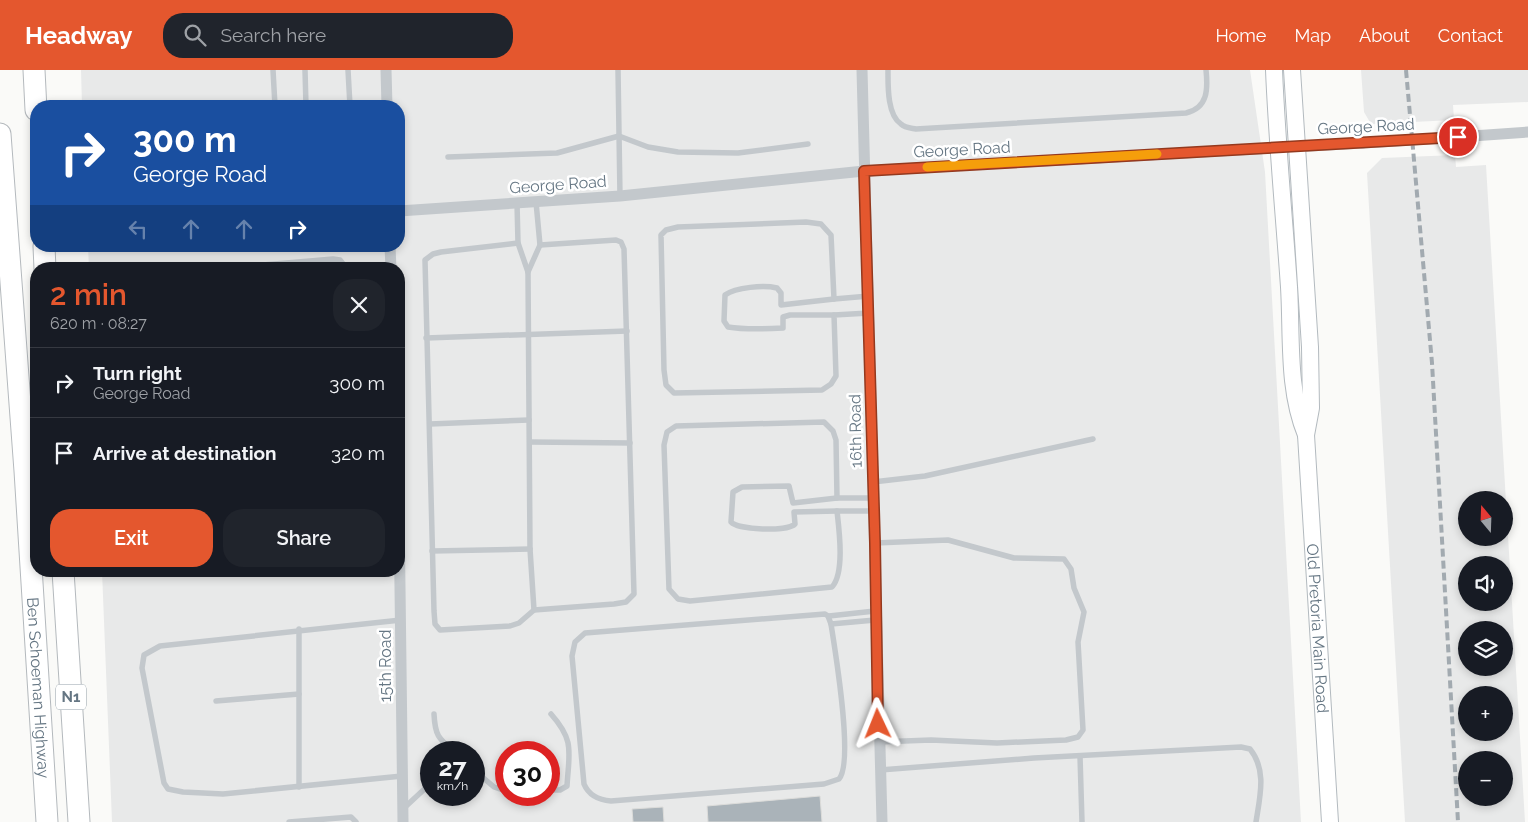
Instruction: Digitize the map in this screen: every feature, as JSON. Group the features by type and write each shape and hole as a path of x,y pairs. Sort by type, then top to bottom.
{"highway":[{"path":"34,70 36,100"},
{"name":"Ben Schoeman Highway","path":"0,134 30,551"},
{"name":"Ben Schoeman Highway","path":"32,577 47,822"},
{"name":"Ben Schoeman Highway","path":"64,577 79,822"}],"main road":[{"name":"Old Pretoria Main Road","path":"1274,70 1277,148 1287,259 1294,380 1298,413 1306,435"},
{"name":"Old Pretoria Main Road","path":"1292,70 1310,356 1311,408 1306,435 1330,822"}],"street":[{"path":"386,70 387,100"},
{"name":"16th Road","path":"862,70 874,498 878,742 882,822"},
{"name":"George Road","path":"405,211 620,196 864,171 1528,132"},
{"name":"15th Road","path":"400,577 403,822"}],"lane":[{"path":"273,70 275,100"},
{"path":"304,70 306,100"},
{"path":"348,70 350,100"},
{"path":"618,70 620,196"},
{"path":"888,70 890,100 896,118 900,124 916,129 1186,113 1200,107 1206,98 1208,88 1206,70"},
{"path":"448,157 557,153 619,136 648,147 678,152 738,153 808,144"},
{"path":"528,272 540,246 536,202"},
{"path":"517,204 518,243 528,272 530,549 534,610"},
{"path":"834,299 831,235 820,224 806,222 678,227 666,230 662,235 664,370 666,385 674,393 818,391 825,389 836,376 834,315"},
{"path":"518,243 441,252 428,256 424,270 435,624 440,630 510,626 518,623 534,610 614,604 631,599 634,594 625,260 621,242 608,240 540,246"},
{"path":"298,262 333,259 342,262"},
{"path":"767,287 778,288 781,293 783,317 784,326 780,328 728,327 724,321 724,301 728,293 767,287"},
{"path":"781,305 869,296"},
{"path":"783,317 797,314 834,315 869,313"},
{"path":"426,338 527,336 627,331"},
{"path":"430,424 529,420"},
{"path":"837,498 836,440 828,423 814,421 676,426 670,429 665,437 664,445 669,589 678,599 690,601 832,587 838,578 839,571 837,511"},
{"path":"873,482 925,476 1093,439"},
{"path":"530,442 630,444"},
{"path":"789,486 794,512 794,524 787,529 741,527 732,522 733,492 738,488 789,486"},
{"path":"793,503 837,498 874,498"},
{"path":"794,512 874,511"},
{"path":"875,543 948,540 1014,558 1064,558 1072,569 1074,588 1084,612 1078,642 1083,730 1078,737 1066,740 997,744 931,740 878,742"},
{"path":"432,551 530,549"},
{"path":"829,616 841,691 844,771 838,779 824,784 611,801 601,800 587,790 584,784 572,656 575,642 585,633 825,614 829,616 875,615"},
{"path":"830,624 875,615"},
{"path":"401,620 299,629 160,646 144,655 142,668 164,783 168,789 182,792 223,794 402,776"},
{"path":"299,629 299,787"},
{"path":"216,701 299,694"},
{"path":"434,714 435,731 444,741"},
{"path":"551,714 567,734 569,746 567,786 560,790"},
{"path":"880,770 1080,756 1234,748 1250,749 1257,758 1261,769 1261,788 1256,822"},
{"path":"1080,756 1082,822"},
{"path":"485,779 495,787"},
{"path":"402,810 420,793"},
{"path":"289,822 351,817 356,822"}],"shaded area":[{"path":"81,70 1250,70 1265,172 1301,822 112,822 102,577 405,577 405,262 89,262 88,252 405,252 405,100 82,100"},
{"path":"1361,70 1528,70 1528,102 1453,105 1454,120 1371,124 1364,112"},
{"path":"1455,155 1456,167 1486,165 1505,491 1458,491 1458,546 1509,546 1509,556 1458,556 1458,611 1512,611 1525,822 1405,822 1367,173 1382,158"}],"building":[{"path":"820,796 822,822 708,822 707,806"},
{"path":"663,807 664,822 633,822 632,809"}],"railway":[{"path":"1406,70 1432,363 1458,822"}],"slow traffic":[{"path":"927,167 1157,154"}],"route":[{"path":"878,724 869,296 864,171 1458,137"}]}
